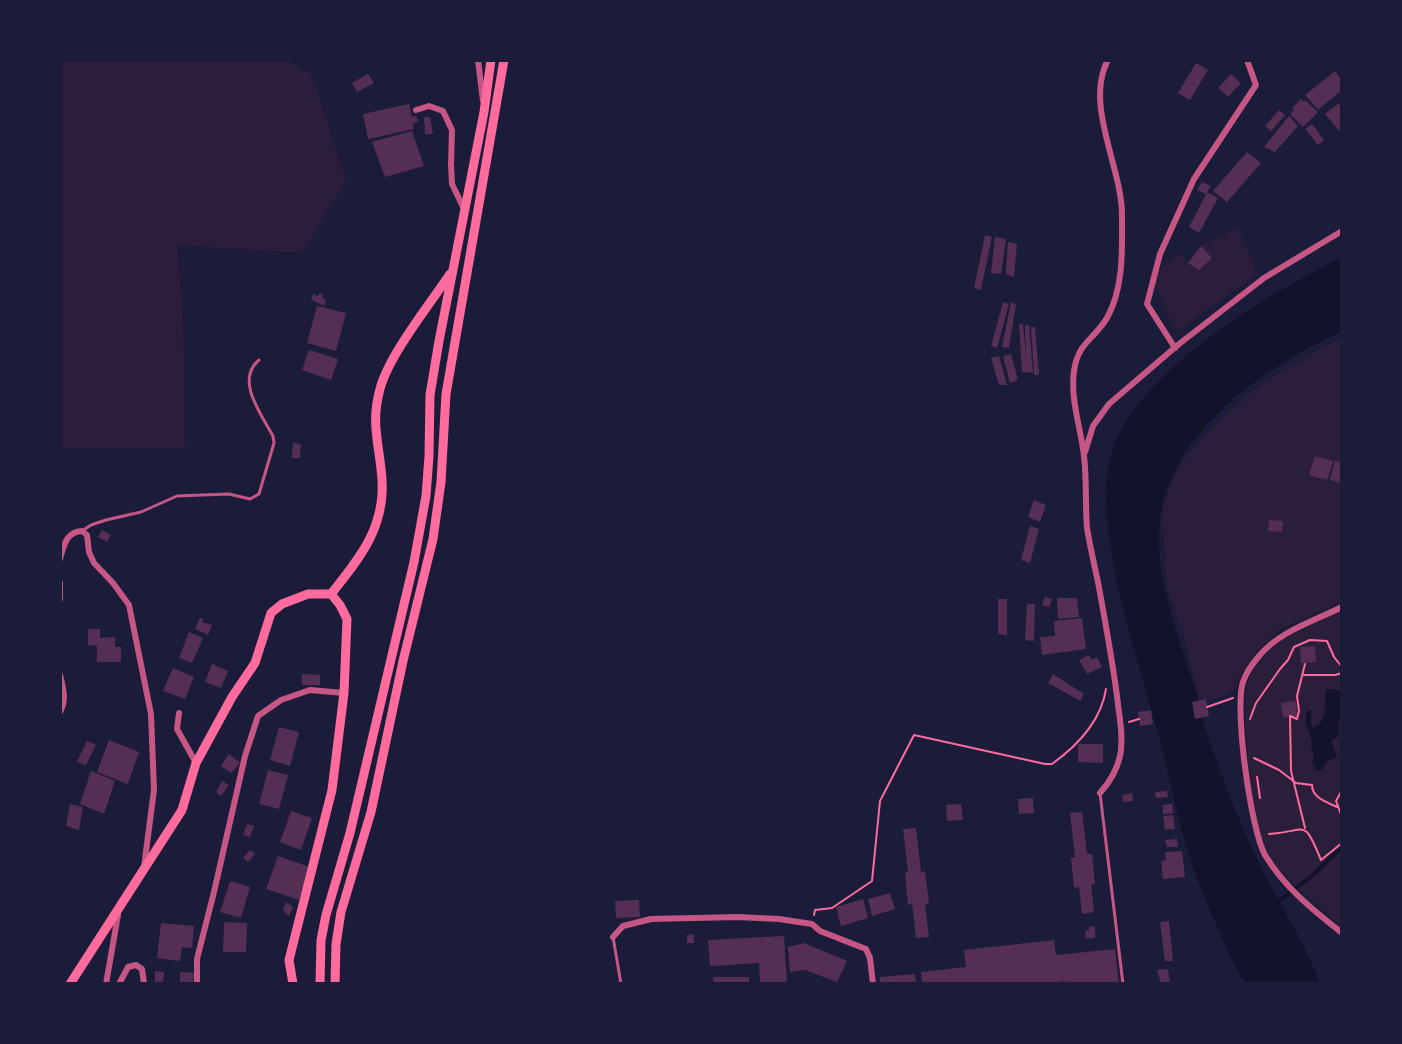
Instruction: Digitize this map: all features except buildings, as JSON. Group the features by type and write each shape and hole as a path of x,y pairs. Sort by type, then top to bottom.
{"main road":[{"path":"320,984 321,940 326,915 350,833 414,562 426,496 430,395 484,112 491,60"},
{"path":"335,984 341,912 371,812 433,539 441,482 446,394 504,60"},
{"path":"331,594 368,544 381,512 382,481 374,420 380,387 396,354 453,271"},
{"path":"70,984 182,810 196,763 232,697 255,663 271,613 282,604 308,594 331,594"},
{"path":"293,984 290,950 332,790 344,693 347,619 331,594"}],"street":[{"path":"478,60 484,112"},
{"path":"1100,793 1118,765 1122,741 1114,668 1088,529 1084,455 1074,400 1074,372 1079,350 1110,312 1121,267 1122,209 1102,114 1103,69 1108,60"},
{"path":"1175,348 1147,304 1160,254 1194,179 1256,85 1247,60"},
{"path":"416,110 429,106 443,111 452,130 452,184 465,211"},
{"path":"1084,455 1093,426 1109,404 1264,278 1342,231"},
{"path":"60,559 69,535 82,531 87,535 94,563 129,605 151,714 154,790 143,870"},
{"path":"60,583 60,599"},
{"path":"1342,607 1285,633 1257,657 1243,681 1241,696 1242,747 1263,852 1282,880 1342,933"},
{"path":"60,675 64,695 60,712"},
{"path":"197,984 197,959 245,756 258,716 281,700 310,690 344,693"},
{"path":"179,713 177,729 196,763"},
{"path":"106,984 118,911"},
{"path":"613,937 623,926 651,919 738,917 812,924 820,931 866,949 873,984"},
{"path":"119,984 128,967 136,965 142,969 144,984"}],"lane":[{"path":"82,531 106,520 141,512 177,496 229,494 250,499 259,494 274,443 250,390 248,377 251,366 259,360"},
{"path":"1100,793 1123,984"},
{"path":"613,937 621,984"}],"path":[{"path":"1250,725 1256,703 1294,647 1310,640 1327,641 1342,667"},
{"path":"1305,664 1297,696 1297,719 1290,716 1291,771 1305,829 1321,860 1342,843"},
{"path":"1303,675 1342,673"},
{"path":"812,924 815,910 832,908 872,881 880,801 914,735 1052,764 1080,739 1097,718 1106,685"},
{"path":"1207,707 1241,696"},
{"path":"1254,758 1271,765 1296,783 1312,785 1315,796 1337,807"},
{"path":"1255,770 1260,805"},
{"path":"1342,790 1336,801 1342,817"},
{"path":"1264,830 1270,835 1305,829"}],"shaded area":[{"path":"60,60 286,60 312,74 346,181 302,253 177,245 183,317 185,448 60,448"},
{"path":"1238,227 1257,275 1176,332 1151,277 1178,254 1200,269 1212,258 1201,246"},
{"path":"1342,257 1342,331 1277,367 1245,389 1217,414 1192,442 1174,473 1162,508 1159,546 1164,584 1199,700 1192,702 1195,718 1202,717 1223,779 1249,840 1320,984 1247,984 1208,906 1181,828 1113,564 1106,503 1108,472 1115,443 1131,414 1182,359 1246,312"},
{"path":"1342,339 1342,602 1278,630 1258,650 1238,679 1233,693 1207,701 1206,698 1199,699 1186,643 1167,586 1162,513 1172,480 1181,463 1210,430 1260,385 1321,348"},
{"path":"1342,611 1342,929 1283,873 1267,851 1252,791 1245,711 1250,676 1267,653 1302,629"},
{"path":"1326,689 1342,693 1342,719 1338,722 1339,736 1331,741 1337,757 1317,771 1312,763 1314,754 1306,715 1309,709 1313,728 1322,720"}],"waterway":[{"path":"1279,901 1312,876 1342,847"}]}
